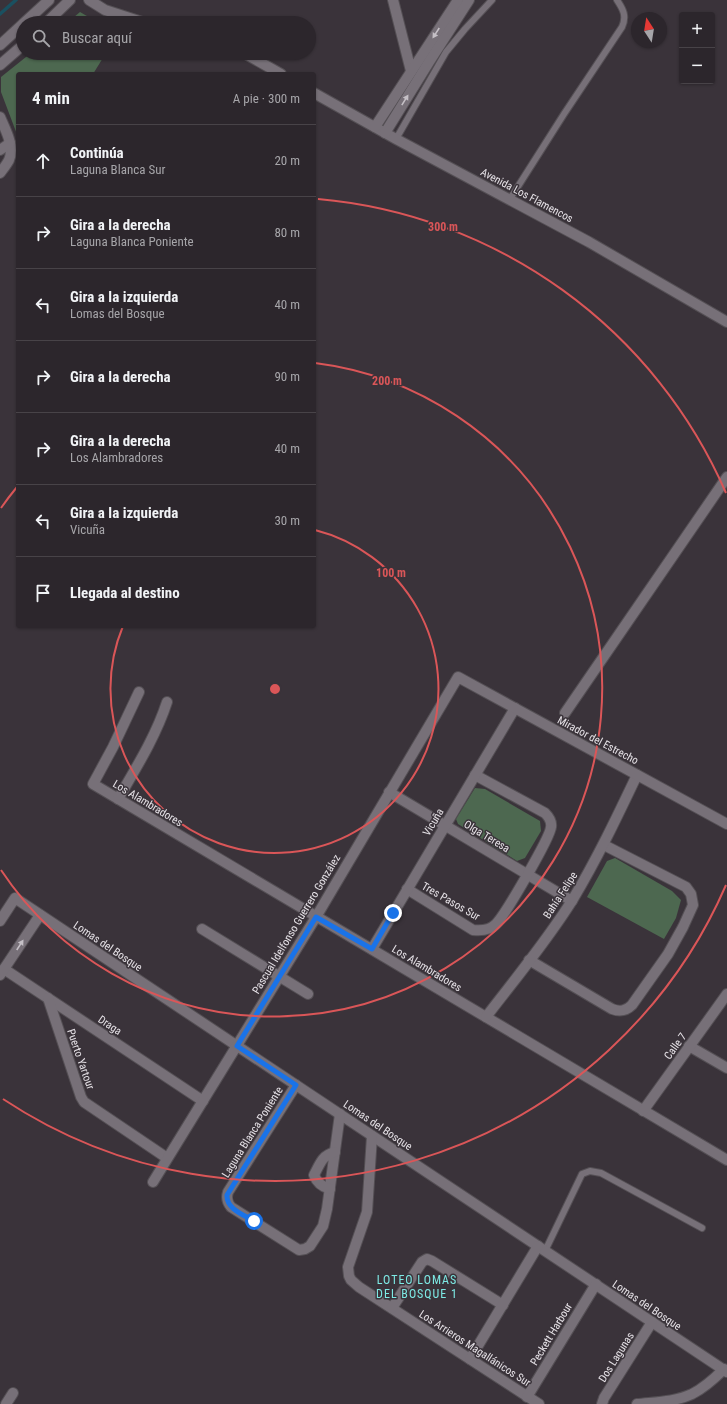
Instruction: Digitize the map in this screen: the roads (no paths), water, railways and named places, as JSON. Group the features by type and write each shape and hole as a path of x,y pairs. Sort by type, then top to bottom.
{"street":[{"path":"31,16 49,0"},
{"path":"53,16 70,0"},
{"path":"89,0 105,10 123,16"},
{"path":"393,0 411,71"},
{"path":"374,127 458,0"},
{"path":"385,133 469,0"},
{"path":"0,45 16,30"},
{"path":"0,65 16,51"},
{"path":"256,60 277,72"},
{"name":"Avenida Los Flamencos","path":"316,94 396,139 589,242 727,322"},
{"path":"0,117 10,143 11,151 9,160 0,173"},
{"path":"0,150 10,143"},
{"path":"565,713 727,477"},
{"name":"Mirador del Estrecho","path":"458,677 727,824"},
{"name":"Pascual Idelfonso Guerrero González","path":"153,1182 316,917 458,677"},
{"name":"Los Alambradores","path":"139,692 113,747 93,784 727,1160"},
{"path":"118,799 145,752 163,716 168,702"},
{"name":"Vicuña","path":"372,949 515,708"},
{"name":"Tres Pasos Sur","path":"407,890 473,930 484,930 497,923 528,874 550,832 550,820 545,813 475,775"},
{"name":"Bahía Felipe","path":"486,1018 572,901 604,845 637,775"},
{"name":"Olga Teresa","path":"389,792 572,901"},
{"path":"529,960 616,1010 625,1010 632,1005 668,954 693,905 691,894 686,887 604,845"},
{"name":"Lomas del Bosque","path":"0,921 15,898 725,1371"},
{"path":"2,972 40,915"},
{"path":"202,929 308,994"},
{"name":"Draga","path":"2,972 48,998 202,1101"},
{"name":"Calle 7","path":"643,1111 727,994"},
{"name":"Puerto Yartour","path":"48,998 84,1102 167,1158"},
{"path":"689,1046 727,1068"},
{"name":"Laguna Blanca Poniente","path":"296,1085 228,1192 227,1201 231,1207 299,1250 310,1246 323,1226 330,1189"},
{"path":"335,1152 328,1154 321,1161 314,1175 317,1182 325,1188 330,1189 335,1152 340,1114"},
{"name":"Los Arrieros Magallánicos Sur","path":"372,1136 367,1212 348,1267 349,1276 359,1287 539,1404"},
{"path":"470,1359 502,1305 541,1248"},
{"path":"392,1308 422,1262 427,1259 502,1305"},
{"name":"Peckett Harbour","path":"528,1397 596,1284"},
{"name":"Dos Lagunas","path":"602,1404 604,1398 652,1322"},
{"path":"636,1404 667,1400 691,1394 725,1371"},
{"path":"6,1404 13,1393"}],"lane":[{"path":"396,139 446,52 492,0"},
{"path":"510,199 622,27 625,21 625,14 617,0"},
{"path":"541,1248 582,1174 590,1171 601,1173 702,1228"}],"waterway":[{"path":"0,14 16,0"}],"district":[{"name":"LOTEO LOMAS DEL BOSQUE 1","path":"417,1287"}]}
